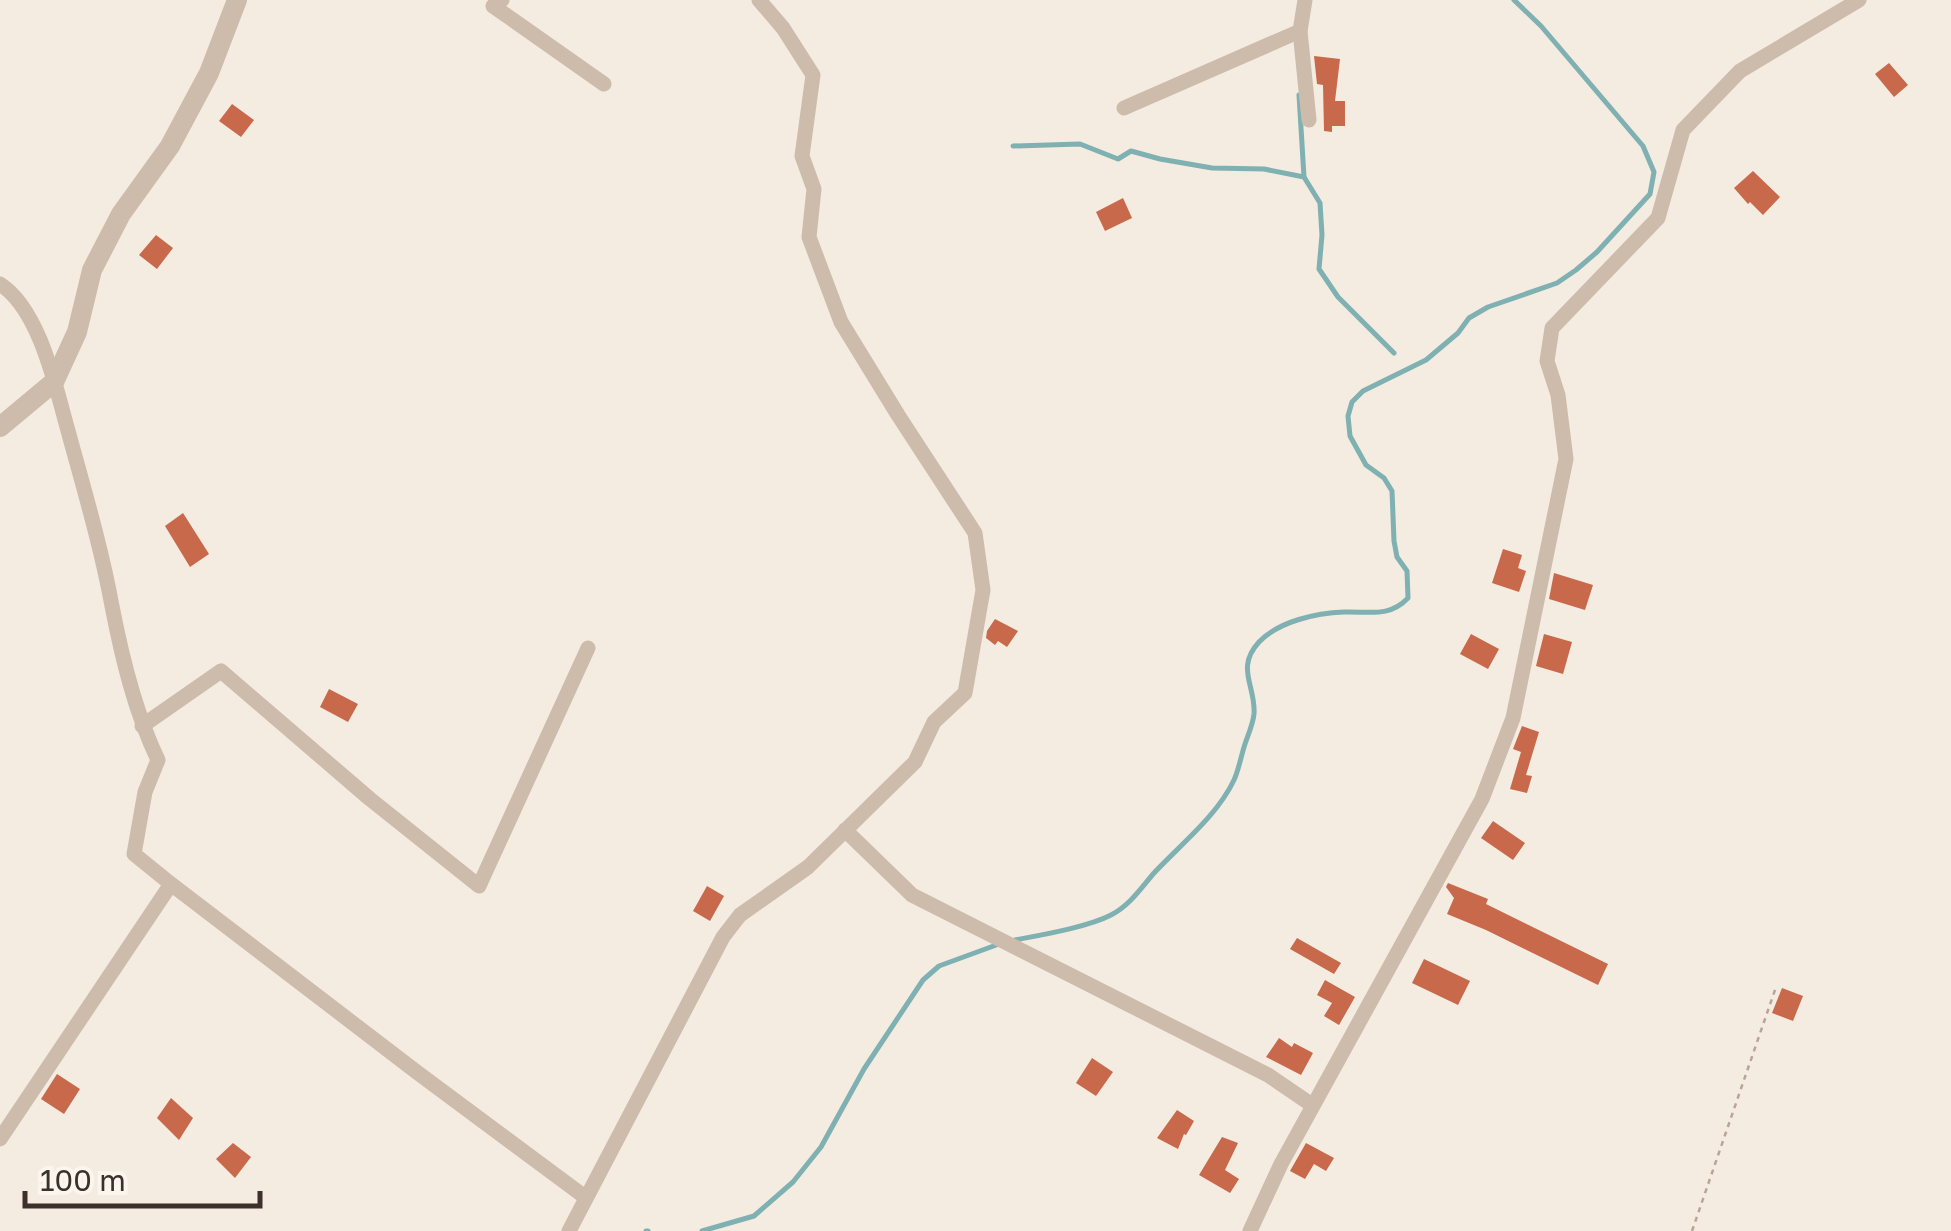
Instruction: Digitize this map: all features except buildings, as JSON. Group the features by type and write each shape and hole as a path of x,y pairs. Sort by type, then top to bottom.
{"street":[{"path":"0,427 54,382 77,332 92,270 121,214 170,146 209,73 237,0"},
{"path":"502,0 493,6 604,84"},
{"path":"569,1231 723,937 740,915 808,867 915,762 934,722 965,692 982,590 975,533 841,322 810,237 814,189 802,156 813,75 783,28 759,0"},
{"path":"1305,0 1300,31 1309,120"},
{"path":"1250,1231 1312,1105 1482,799 1512,718 1566,458 1558,396 1547,361 1552,328 1658,218 1682,130 1740,71 1859,0"},
{"path":"1124,108 1300,31"},
{"path":"0,284 10,290 36,330 54,382 92,516 142,726 158,760 145,792 134,854 418,1074 585,1197"},
{"path":"142,726 221,671 370,800 479,886 588,648"},
{"path":"845,830 912,895 1268,1075 1312,1105"},
{"path":"0,1139 171,884"}],"path":[{"path":"1692,1231 1776,987"}],"waterway":[{"path":"1015,940 1077,927 1118,911 1208,818 1234,780 1252,726 1254,704 1248,660 1267,635 1311,616 1386,611 1408,598 1407,571 1397,557 1394,541 1392,491 1384,478 1366,465 1350,436 1348,416 1352,402 1363,391 1426,360 1458,333 1469,318 1488,307 1557,283 1576,270 1650,194 1654,172 1643,146 1541,26 1514,0"},
{"path":"1299,95 1304,177"},
{"path":"1013,146 1080,144 1118,159 1131,151 1212,168 1264,169 1304,177 1320,203 1319,269 1338,297 1394,353"},
{"path":"702,1231 754,1216 793,1182 821,1147 864,1069 923,980 939,966 999,944"}]}
